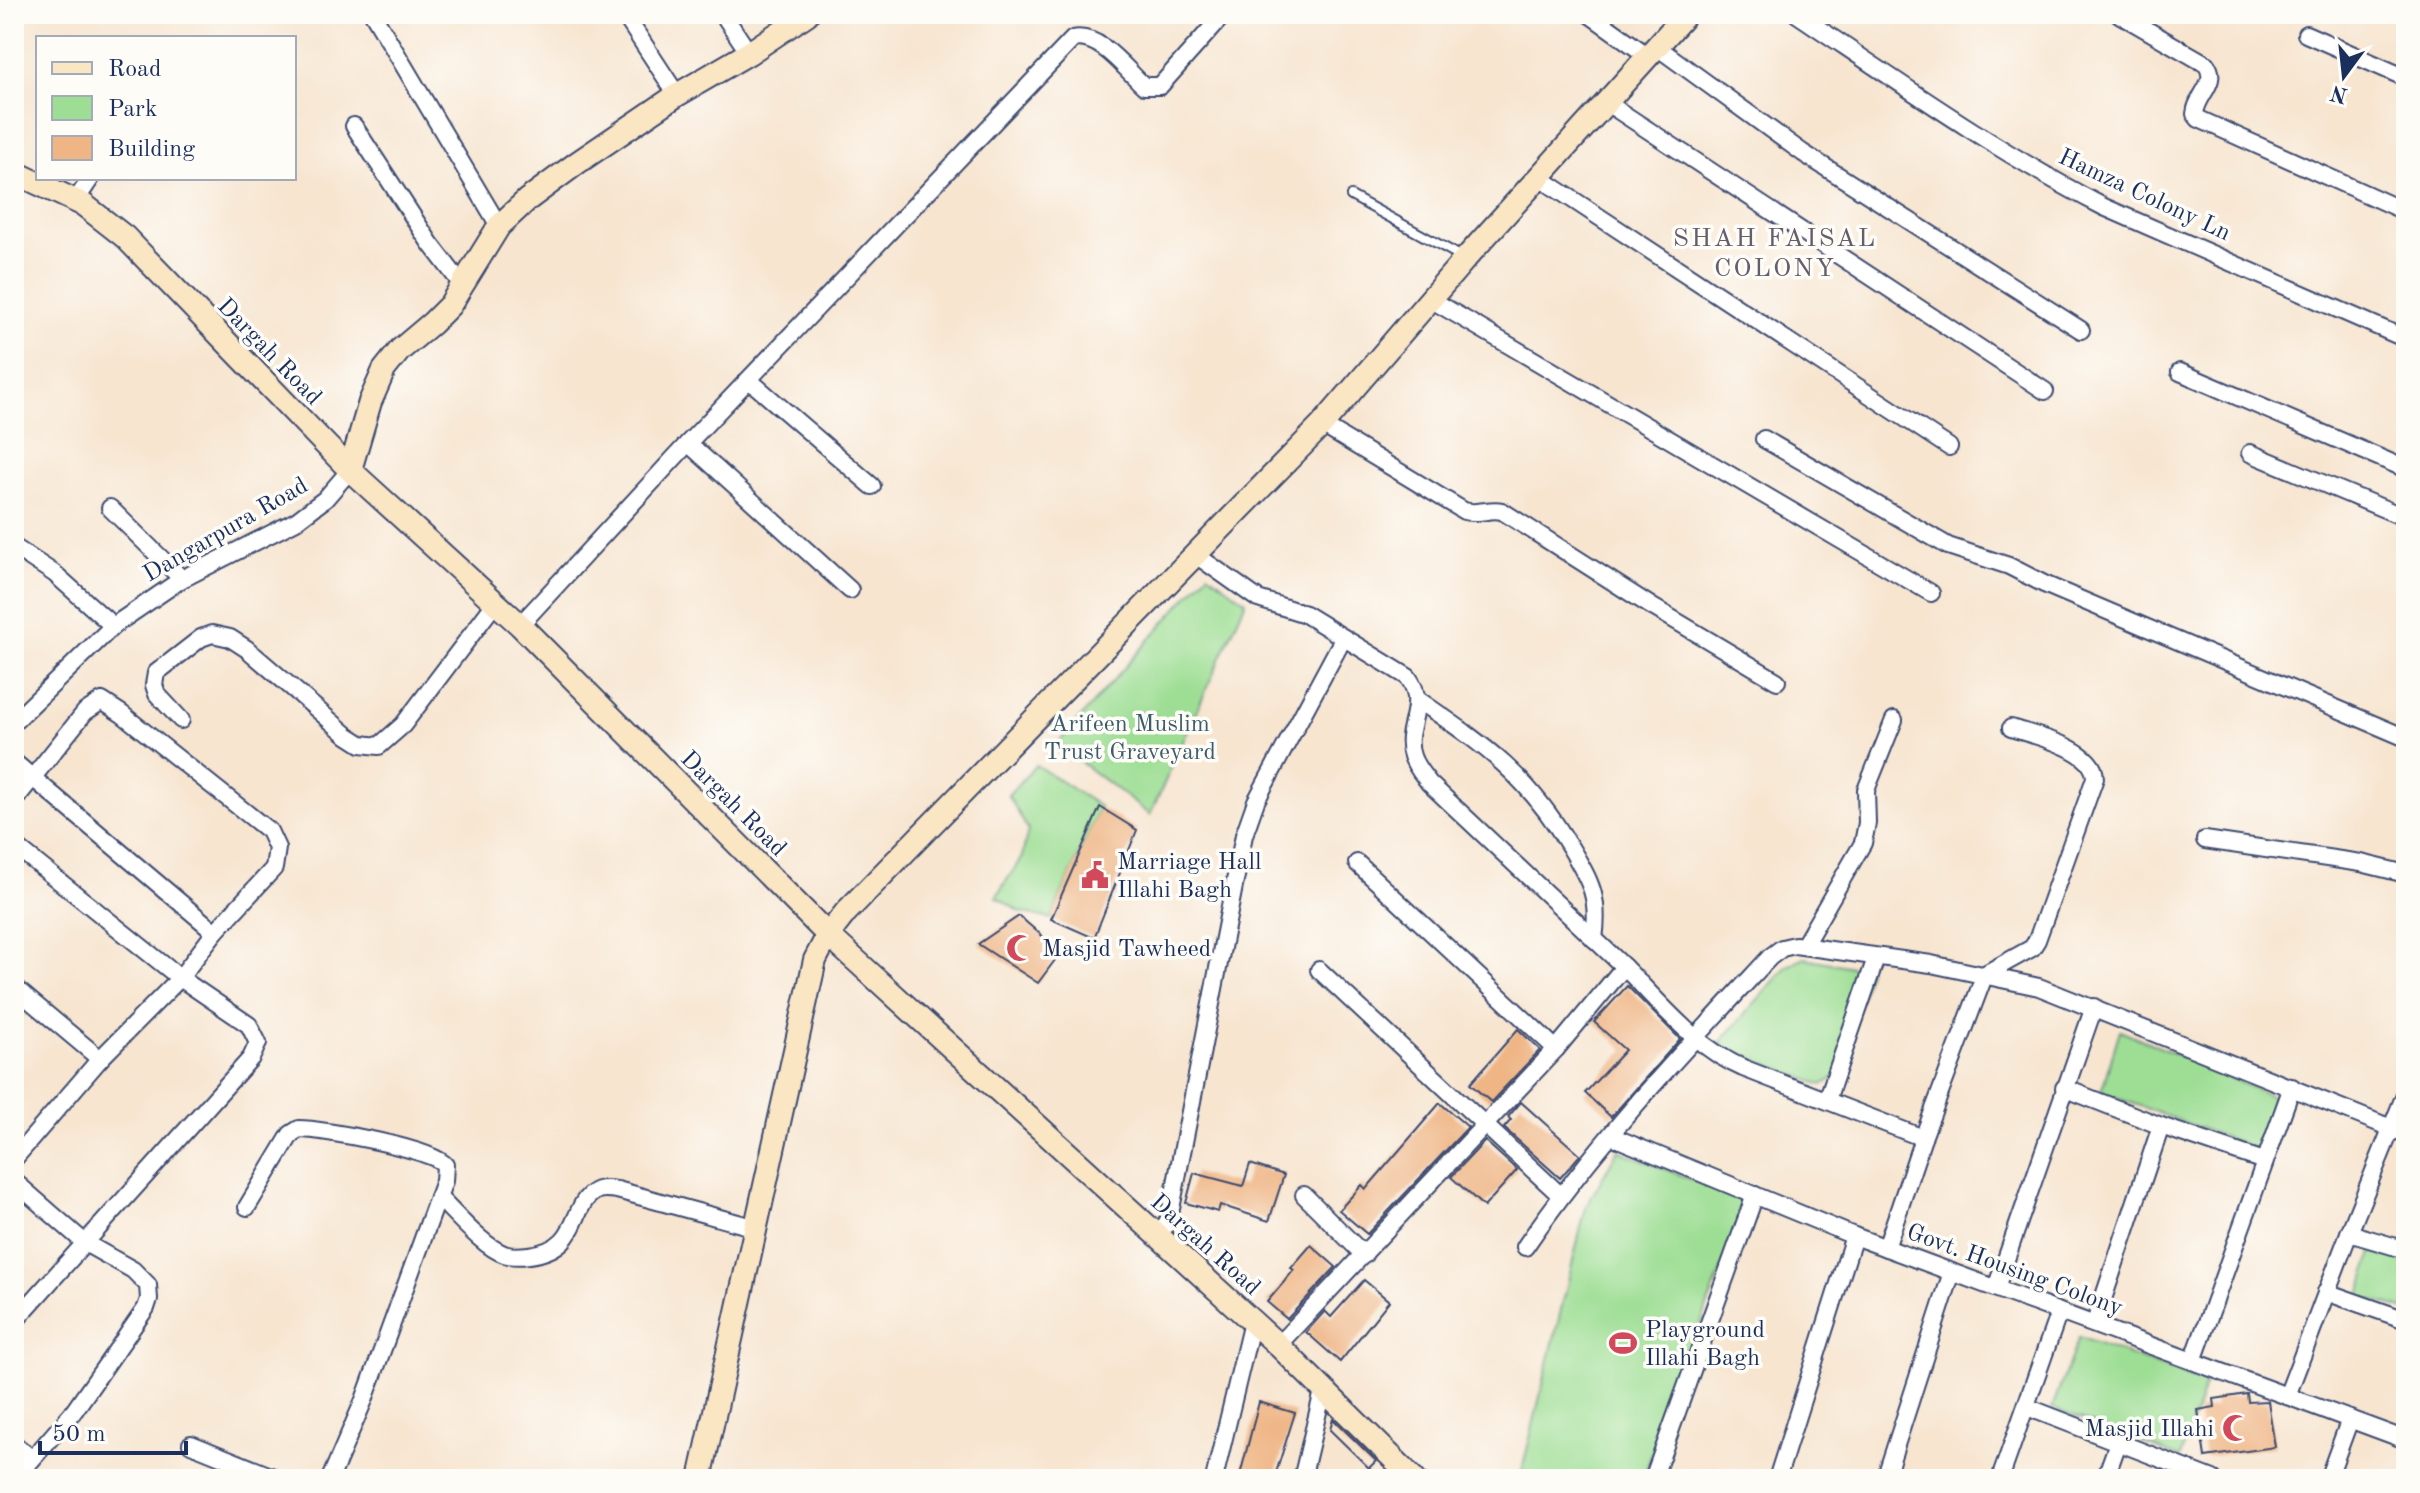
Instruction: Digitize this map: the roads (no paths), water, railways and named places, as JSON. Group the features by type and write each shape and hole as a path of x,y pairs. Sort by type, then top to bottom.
{"street":[{"path":"373,14 499,226"},
{"path":"624,14 677,95"},
{"path":"723,14 749,53"},
{"path":"350,470 370,402 384,370 400,350 441,314 463,286 499,226 527,200 577,163 677,95 749,53 807,14"},
{"path":"520,625 688,443 1073,39 1083,37 1095,41 1144,86 1153,88 1160,86 1224,14"},
{"path":"1589,14 1652,51 1803,153 2081,330"},
{"path":"700,1479 815,960 828,935 846,912 1322,425 1465,259 1686,14"},
{"name":"Hamza Colony Ln","path":"1797,14 1912,92 2066,187 2104,207 2406,339"},
{"path":"2119,14 2206,64 2212,71 2212,77 2195,107 2199,119 2406,212"},
{"path":"2306,34 2406,78"},
{"path":"1607,103 2045,391"},
{"path":"354,126 430,243 463,286"},
{"name":"Dargah Road","path":"14,172 76,200 125,237 350,470 520,625 828,935 1278,1345 1407,1476"},
{"path":"1540,178 1949,447"},
{"path":"76,200 90,180"},
{"path":"1432,300 1931,593"},
{"path":"2180,372 2406,469"},
{"path":"749,380 872,486"},
{"path":"1322,425 1464,511 1502,511 1651,606 1777,681"},
{"path":"1764,439 1948,546 2009,566 2044,584 2406,738"},
{"path":"688,443 850,590"},
{"path":"2250,453 2406,518"},
{"name":"Dangarpura Road","path":"14,722 113,626 182,579 296,521 325,499 350,470"},
{"path":"110,508 182,579"},
{"path":"14,547 55,574 113,626"},
{"path":"1196,555 1258,599 1305,614 1408,677 1416,689 1417,699 1411,754 1429,783 1624,967 1694,1039 1725,1060 1923,1138"},
{"path":"181,720 157,694 154,685 156,673 201,638 212,634 222,635 247,649 347,735 361,744 379,746 403,725 496,602"},
{"path":"1159,1237 1169,1219 1244,835 1256,801 1343,639"},
{"path":"1417,699 1494,753 1542,803 1591,887 1598,912 1594,939"},
{"path":"14,801 85,712 102,701 269,831 277,848 274,868 215,932 180,978 100,1059 14,1159"},
{"path":"1804,945 1863,843 1867,823 1866,790 1894,720"},
{"path":"1886,1248 1923,1138 1985,974 2032,948 2037,940 2095,778 2095,768 2089,759 2067,747 2011,728"},
{"path":"14,762 215,932"},
{"path":"2205,840 2361,863 2406,874"},
{"path":"14,845 180,978 249,1025 258,1043 251,1058 14,1322"},
{"path":"1357,863 1556,1049"},
{"path":"1525,1247 1560,1195 1694,1039 1770,957 1782,948 1804,945 1985,974 2039,987 2399,1131"},
{"path":"1827,1100 1876,958"},
{"path":"1278,1345 1556,1049 1624,967"},
{"path":"1319,970 1560,1195"},
{"path":"14,987 100,1059"},
{"path":"1996,1288 2094,1007"},
{"path":"2193,1361 2292,1087"},
{"path":"2064,1088 2161,1126 2264,1161"},
{"path":"2287,1396 2349,1233 2399,1131 2406,1092"},
{"path":"2095,1323 2161,1126"},
{"path":"247,1207 291,1134 299,1129 415,1149 442,1160 447,1173 364,1400 330,1479"},
{"name":"Govt. Housing Colony","path":"1611,1136 1854,1236 2406,1440"},
{"path":"14,1181 85,1243 133,1270 148,1285 149,1299 146,1308 74,1411 15,1479"},
{"path":"438,1197 491,1247 504,1254 518,1256 546,1253 557,1247 566,1238 589,1196 600,1189 617,1190 756,1228"},
{"path":"1304,1195 1364,1255"},
{"path":"1653,1479 1755,1195"},
{"path":"2349,1233 2406,1250"},
{"path":"1777,1479 1854,1236"},
{"path":"1885,1479 1952,1272"},
{"path":"2326,1292 2406,1320"},
{"path":"2000,1479 2059,1312"},
{"path":"1214,1479 1252,1322"},
{"path":"1302,1479 1323,1391"},
{"path":"2027,1407 2213,1479"},
{"path":"2328,1479 2350,1419"},
{"path":"2105,1479 2118,1443"},
{"path":"14,1444 32,1459"},
{"path":"191,1444 278,1479"}],"lane":[{"path":"1351,196 1465,259"}],"place":[{"name":"Marriage Hall Illahi Bagh","path":"1095,875"},
{"name":"Masjid Tawheed","path":"1020,948"},
{"name":"Playground Illahi Bagh","path":"1623,1343"},
{"name":"Masjid Illahi","path":"2236,1428"}],"district":[{"name":"SHAH FAISAL COLONY","path":"1775,252"}],"park label":[{"name":"Arifeen Muslim Trust Graveyard","path":"1130,737"}]}
